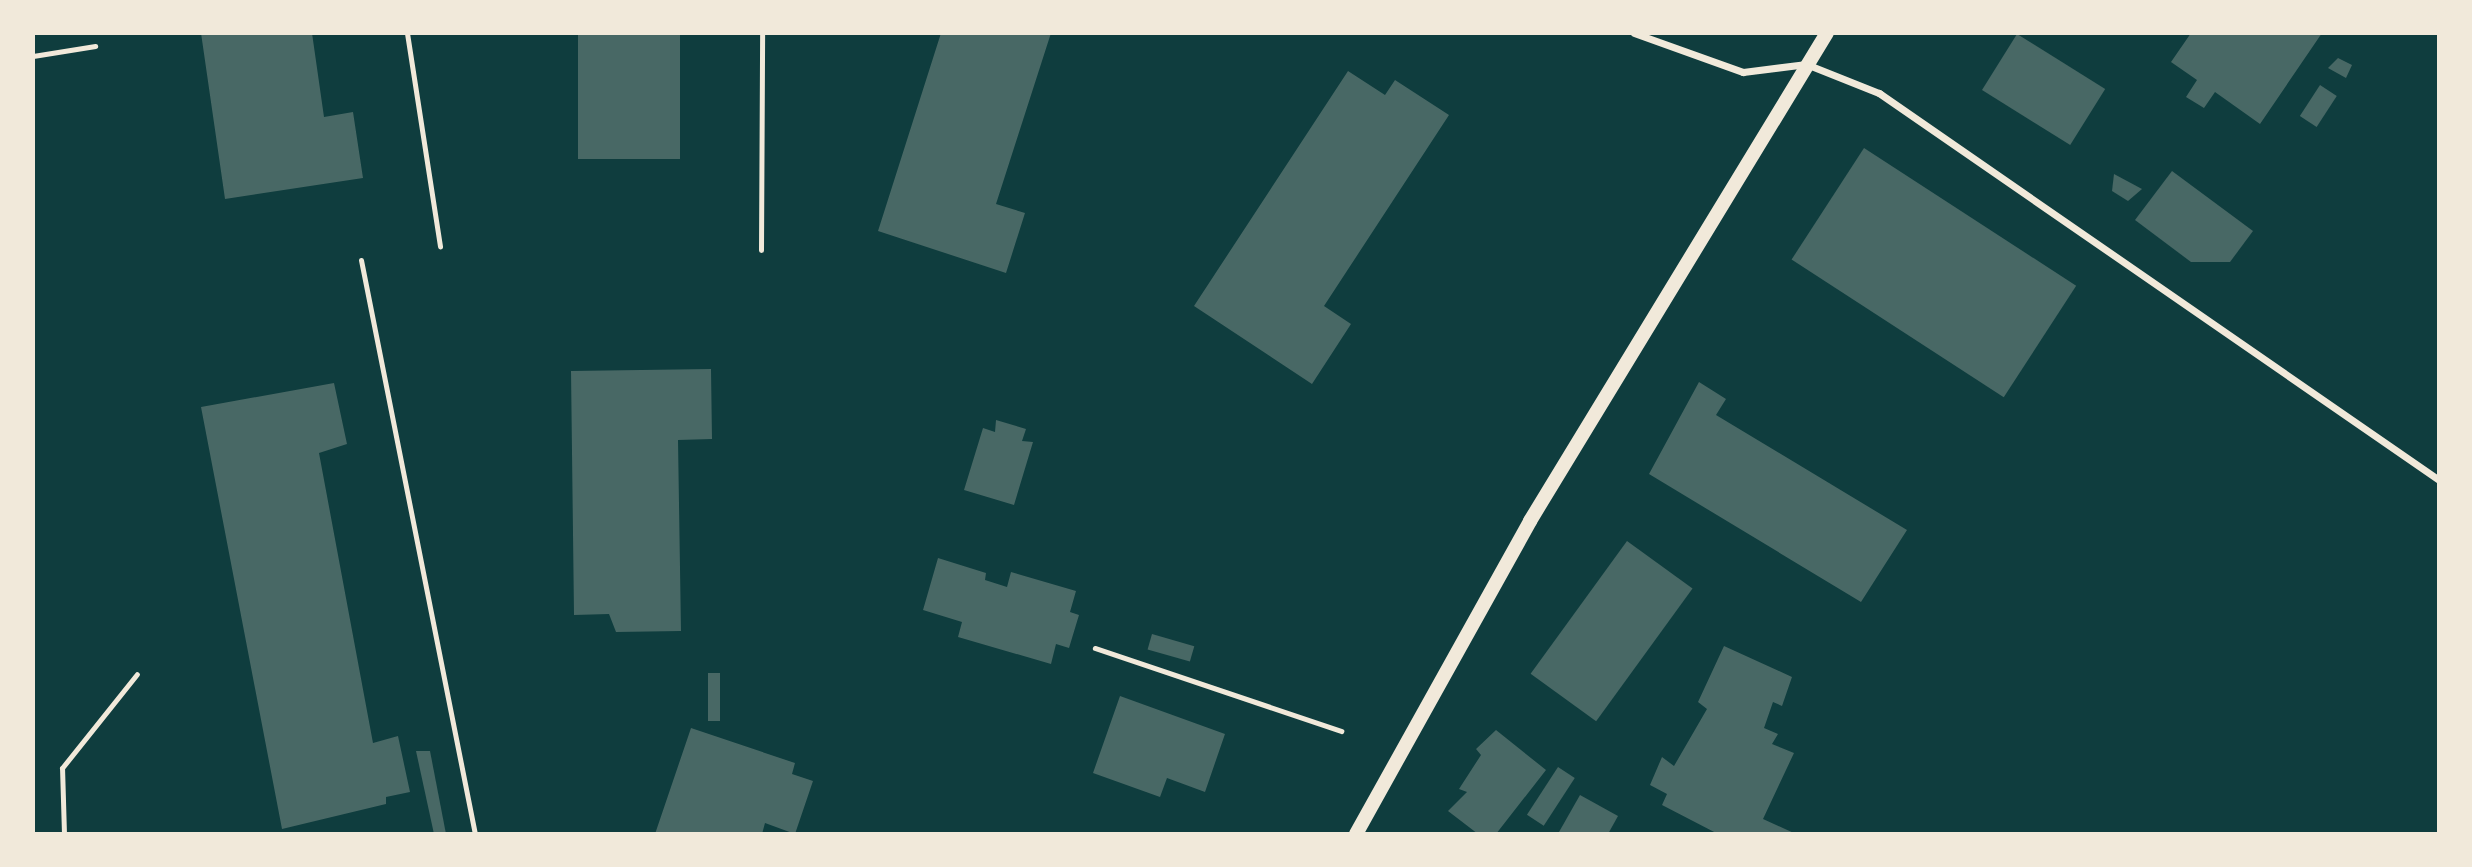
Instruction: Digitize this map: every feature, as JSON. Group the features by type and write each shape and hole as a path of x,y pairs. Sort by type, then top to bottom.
{"main road":[{"path":"1356,834 1530,521 1827,33"}],"street":[{"path":"1634,33 1743,72 1806,64 1879,93 2439,480"}],"lane":[{"path":"407,33 440,246"},
{"path":"761,250 762,33"},
{"path":"33,57 94,46"},
{"path":"362,260 475,834"},
{"path":"64,834 62,768 137,674"}],"path":[{"path":"1095,648 1340,731"}],"building":[{"path":"201,33 312,33 324,117 353,112 363,178 225,199"},
{"path":"578,33 680,33 680,159 578,159"},
{"path":"941,33 1051,33 996,204 1025,213 1006,273 878,231"},
{"path":"2191,33 2322,33 2260,124 2215,92 2204,108 2186,97 2197,80 2171,62"},
{"path":"2017,34 2105,89 2070,145 1982,90"},
{"path":"2338,58 2352,65 2346,78 2328,68"},
{"path":"1348,71 1385,95 1395,80 1449,115 1324,306 1351,324 1312,384 1194,306"},
{"path":"2320,85 2337,96 2317,127 2300,116"},
{"path":"1864,148 2076,286 2004,397 1792,260"},
{"path":"2172,171 2253,231 2230,262 2191,262 2135,220"},
{"path":"2114,174 2142,189 2128,201 2112,191"},
{"path":"711,369 712,439 678,440 681,631 616,632 609,614 574,615 571,371"},
{"path":"1699,382 1726,399 1716,415 1907,530 1861,602 1649,474"},
{"path":"334,383 347,444 319,453 373,743 398,736 410,792 386,797 386,804 282,829 201,407"},
{"path":"996,420 1026,429 1022,441 1033,442 1014,505 964,490 983,428 995,432"},
{"path":"1627,541 1693,589 1596,721 1531,674"},
{"path":"938,558 986,573 985,580 1007,587 1011,572 1076,591 1070,612 1079,615 1069,648 1056,644 1051,664 958,637 962,622 923,610"},
{"path":"1152,634 1194,646 1190,662 1148,649"},
{"path":"1724,646 1792,677 1782,706 1773,702 1764,728 1778,734 1772,744 1794,753 1763,819 1796,834 1718,834 1662,805 1667,794 1650,785 1662,757 1674,766 1707,709 1698,702"},
{"path":"708,673 720,673 720,721 708,721"},
{"path":"1120,696 1225,734 1205,792 1167,778 1160,797 1093,773"},
{"path":"691,728 795,763 792,774 813,781 795,834 765,823 762,834 655,834"},
{"path":"1496,730 1546,770 1496,834 1478,834 1448,811 1467,792 1459,789 1481,755 1476,749"},
{"path":"416,751 430,751 446,834 434,834"},
{"path":"1558,767 1575,778 1544,826 1527,815"},
{"path":"1580,795 1618,816 1608,834 1559,832"}]}
